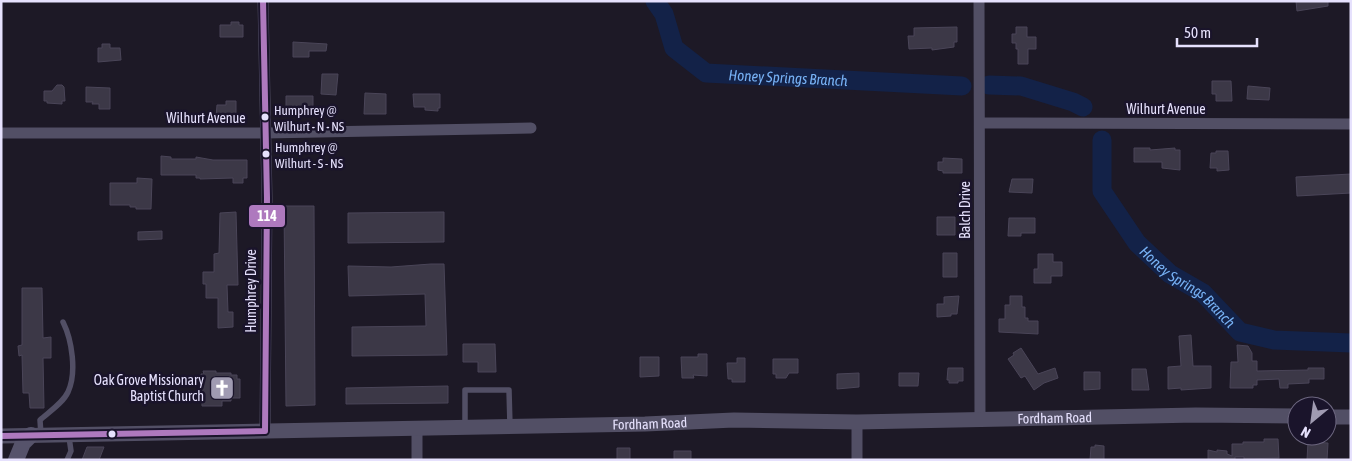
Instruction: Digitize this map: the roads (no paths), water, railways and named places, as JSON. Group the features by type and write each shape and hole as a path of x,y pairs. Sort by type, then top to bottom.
{"main road":[{"path":"16,460 23,443 36,435"}],"street":[{"name":"Humphrey Drive","path":"264,1 266,198 265,430"},
{"name":"Balch Drive","path":"979,1 980,419"},
{"name":"Wilhurt Avenue","path":"980,123 1351,124"},
{"name":"Wilhurt Avenue","path":"1,133 265,133 531,128"},
{"name":"Fordham Road","path":"1,436 645,424 734,420 857,422 1196,415 1287,416"},
{"path":"1337,417 1351,417"},
{"path":"857,422 857,460"},
{"path":"417,427 417,460"}],"lane":[{"path":"36,435 40,420 63,400 68,392 72,378 71,342 63,322"},
{"path":"465,427 465,390 509,390 510,426"},
{"path":"67,460 71,451 68,435"}],"waterway":[{"name":"Honey Springs Branch","path":"655,1 664,14 674,48 706,73 962,86"},
{"name":"Honey Springs Branch","path":"989,85 1021,86 1073,102 1083,107"},
{"name":"Honey Springs Branch","path":"1102,140 1102,191 1137,243 1170,274 1203,293 1240,332 1274,340 1351,343"}],"place":[{"name":"Humphrey @ Wilhurt - N - NS","path":"265,117"},
{"name":"Humphrey @ Wilhurt - S - NS","path":"266,154"},
{"name":"Oak Grove Missionary Baptist Church","path":"222,388"}]}
